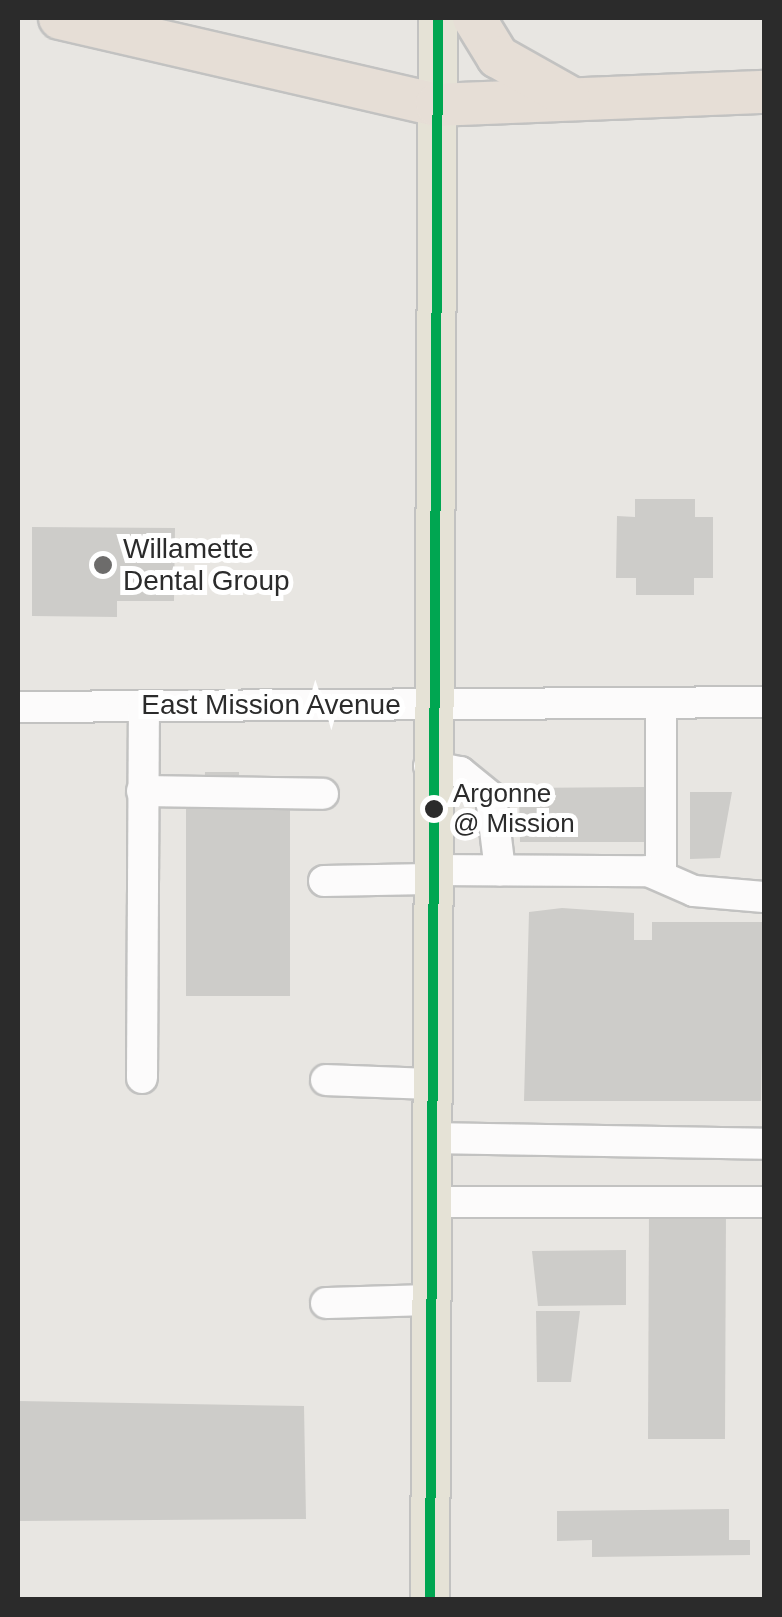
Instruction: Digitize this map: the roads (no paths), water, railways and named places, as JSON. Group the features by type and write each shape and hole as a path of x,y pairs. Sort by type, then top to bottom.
{"highway":[{"path":"60,18 437,104 764,92"},
{"path":"474,18 498,56 576,99"}],"main road":[{"path":"430,1600 429,766 438,18"}],"street":[{"name":"East Mission Avenue","path":"18,707 764,702"},
{"path":"661,703 661,875"},
{"path":"142,1078 144,706"},
{"path":"429,766 460,772 492,797 500,870"},
{"path":"142,791 322,794"},
{"path":"324,881 500,870 661,875 694,891 764,897"},
{"path":"326,1080 430,1084"},
{"path":"430,1138 764,1144"},
{"path":"430,1202 764,1202"},
{"path":"326,1303 430,1300"}],"place":[{"name":"Willamette Dental Group","path":"103,565"},
{"name":"Argonne @ Mission","path":"434,809"}]}
